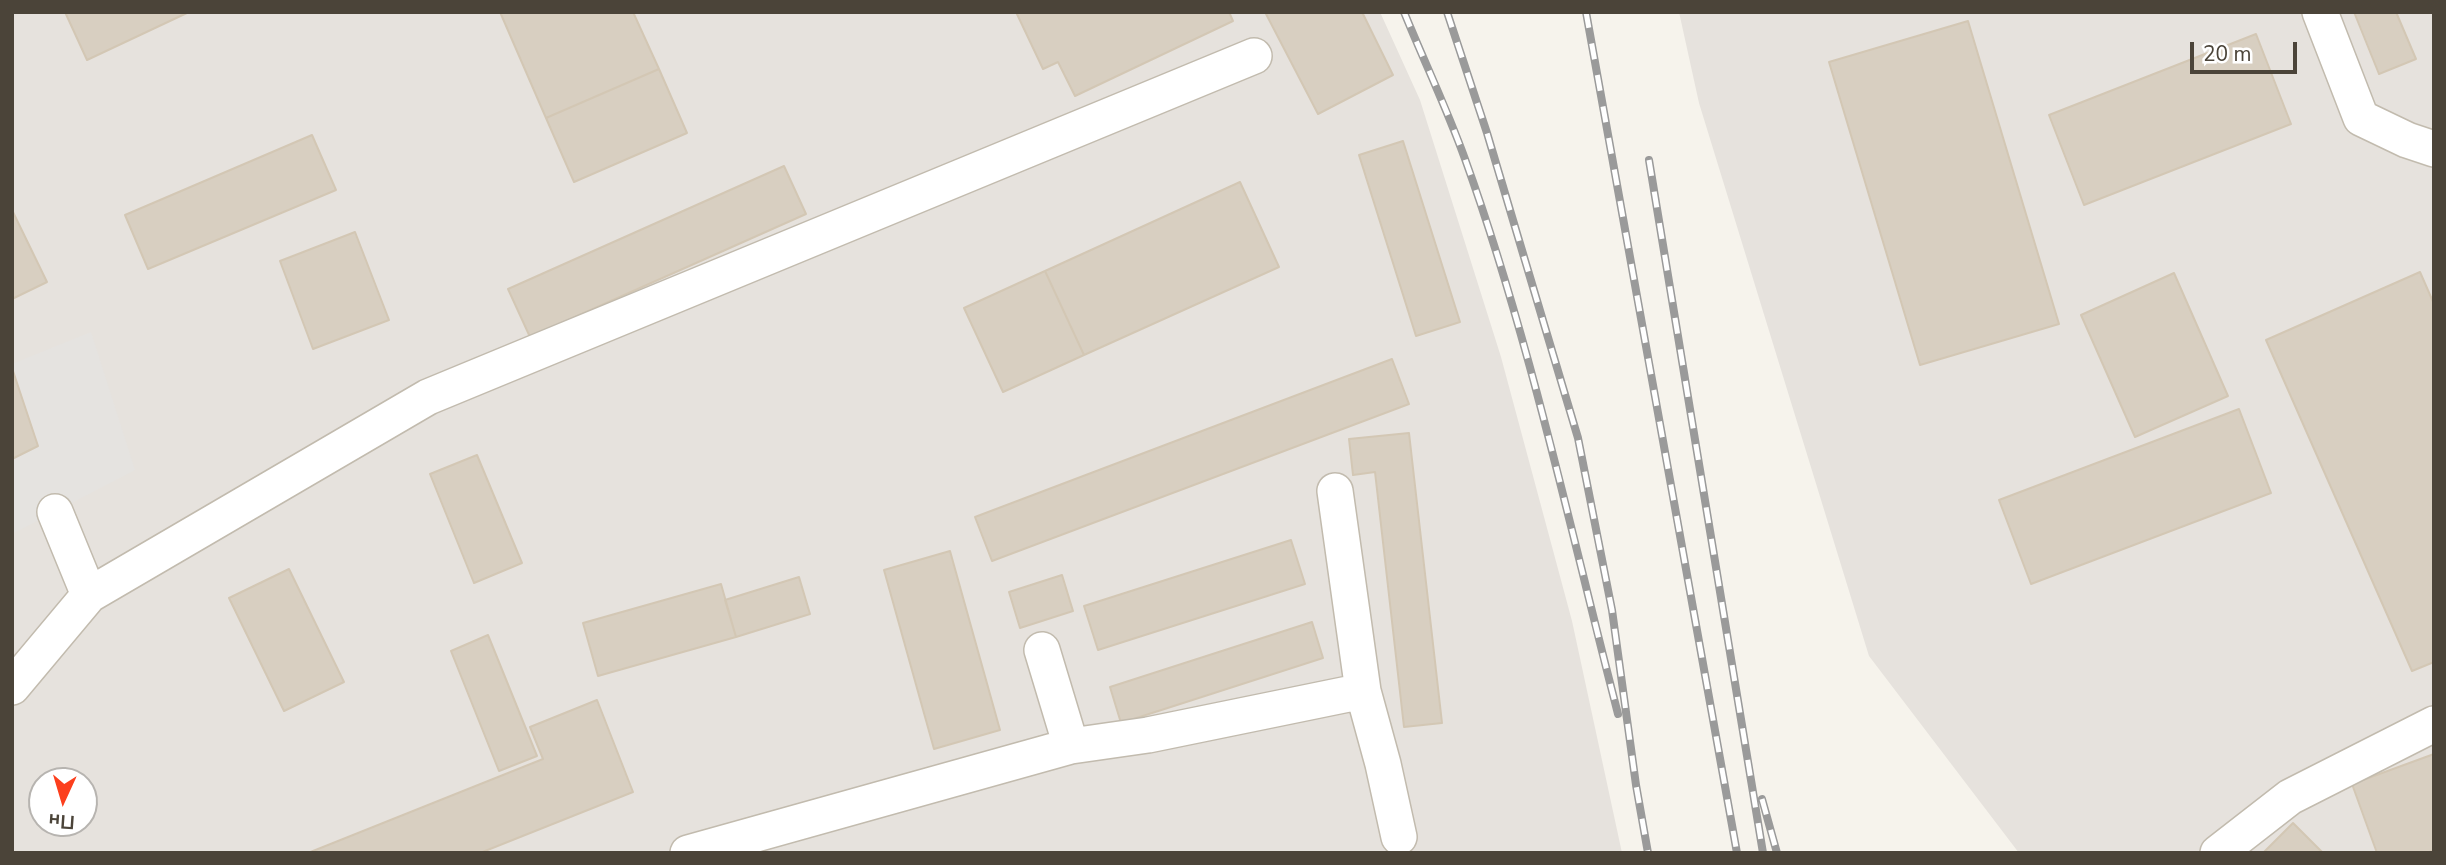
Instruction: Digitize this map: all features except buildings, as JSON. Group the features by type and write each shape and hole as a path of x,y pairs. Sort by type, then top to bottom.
{"lane":[{"path":"2320,12 2361,118 2407,140 2434,149"},
{"path":"12,687 89,595 428,397 1254,56"},
{"path":"1335,491 1363,691 1399,837"},
{"path":"55,512 89,595"},
{"path":"1042,650 1071,746"},
{"path":"688,853 1071,746 1149,735 1363,691"},
{"path":"2218,853 2290,797 2434,724"}],"shaded area":[{"path":"12,12 1380,12 1420,100 1501,357 1572,621 1622,853 12,853"},
{"path":"1679,12 2434,12 2434,853 2019,853 1869,656 1699,103"},
{"path":"91,332 135,470 12,534 12,459 37,446 12,364"}],"railway":[{"path":"1404,12 1465,159 1510,296 1618,714"},
{"path":"1447,12 1487,133 1578,438 1612,610 1648,853"},
{"path":"1586,12 1737,853"},
{"path":"1649,160 1763,853"},
{"path":"1762,799 1777,853"}]}
